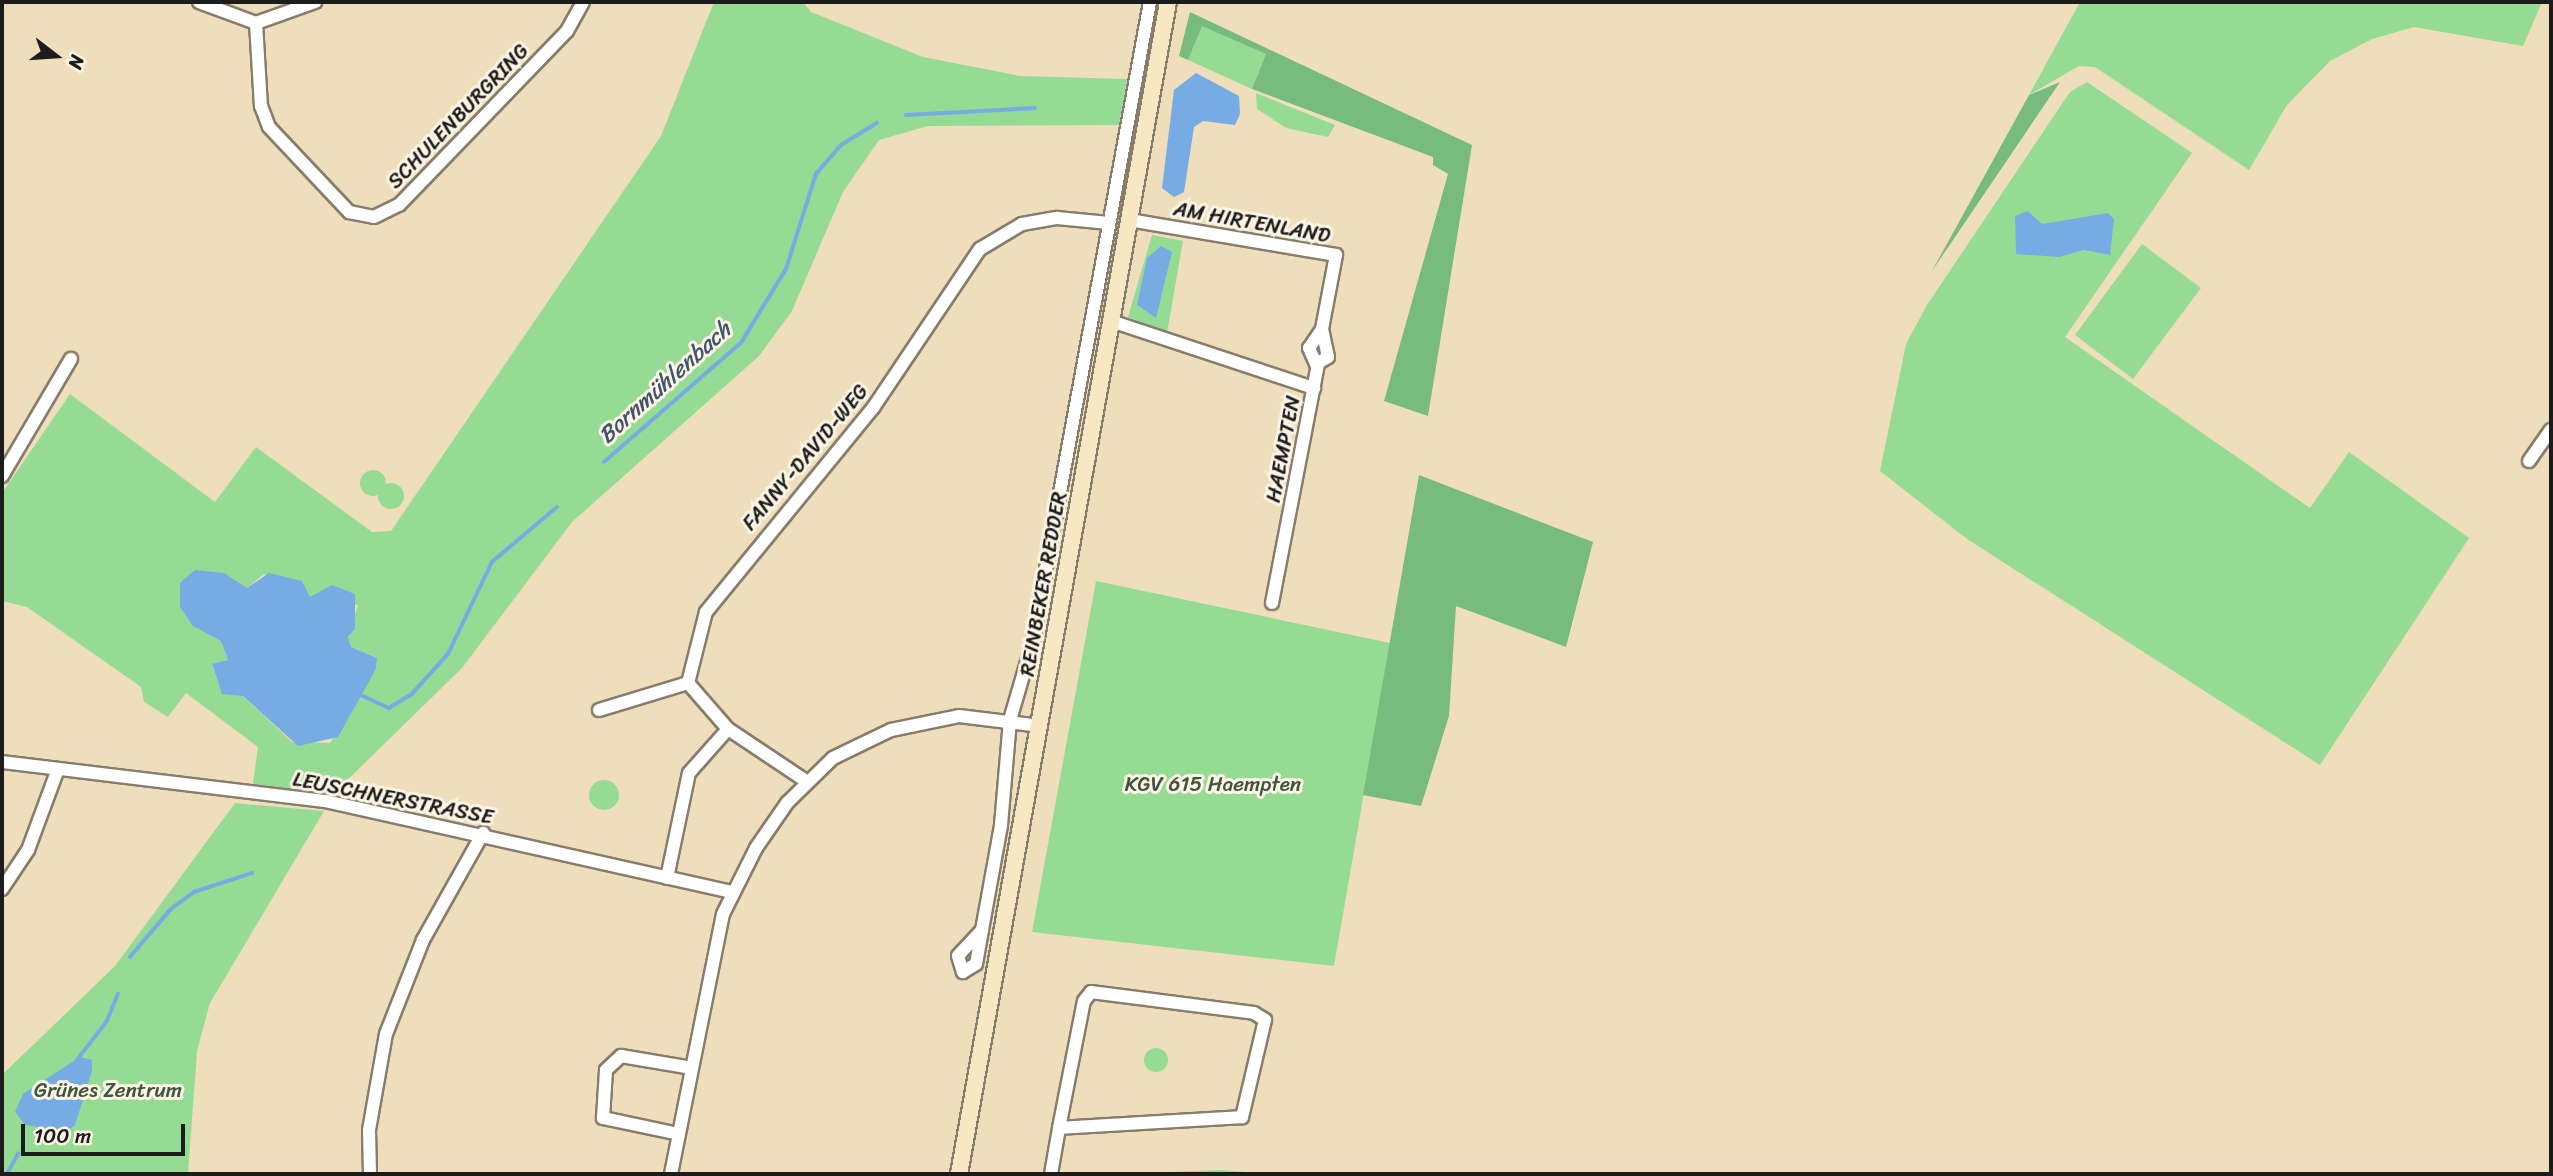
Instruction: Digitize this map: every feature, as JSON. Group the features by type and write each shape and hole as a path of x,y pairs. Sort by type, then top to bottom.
{"main road":[{"name":"REINBEKER REDDER","path":"959,1174 1168,2"}],"street":[{"path":"199,2 256,23 315,2"},
{"name":"SCHULENBURGRING","path":"256,23 261,106 269,127 349,212 374,217 399,205 567,31 583,2"},
{"name":"REINBEKER REDDER","path":"982,930 1001,825 1010,720 1032,645 1150,2"},
{"name":"FANNY-DAVID-WEG","path":"688,683 706,612 873,408 980,250 1022,224 1057,218 1109,223"},
{"name":"AM HIRTENLAND","path":"1129,220 1336,255 1322,329 1308,355 1318,364"},
{"name":"HAEMPTEN","path":"1111,321 1314,388 1272,603"},
{"name":"AM HIRTENLAND","path":"1314,388 1318,364 1328,357 1322,329"},
{"path":"2,476 71,359"},
{"path":"2529,461 2551,430"},
{"path":"599,710 688,683 728,729 806,781"},
{"path":"671,1174 731,892 806,781 857,743 891,730 959,716 1010,720 1040,726"},
{"path":"667,878 689,773 728,729"},
{"name":"LEUSCHNERSTRASSE","path":"2,762 324,801 483,833 731,892"},
{"path":"2,889 28,850 58,769"},
{"path":"370,1174 369,1130 386,1034 423,940 483,833"},
{"path":"1051,1174 1059,1128 1084,1001 1092,991 1254,1013 1265,1020 1242,1117 1059,1128"},
{"path":"679,1134 603,1118 606,1069 621,1056 692,1068"}],"green space":[{"path":"714,2 803,2 811,12 923,57 1020,76 1127,79 1119,125 928,126 879,140 843,192 792,311 759,356 572,522 462,668 333,794 253,784 258,747 186,693 168,717 144,702 141,687 27,607 2,601 2,493 70,394 215,502 256,447 372,532 391,531 661,136","holes":["210,572 247,588 264,574 310,598 358,605 348,636 351,647 377,658 376,669 330,743 292,742 243,696 222,693 212,665 228,660 221,641 188,619"]},
{"path":"2080,2 2542,2 2523,46 2414,27 2372,39 2330,61 2287,105 2249,170 2095,67 2079,66 2029,95"},
{"path":"1190,12 1472,145 1428,416 1384,401 1448,174 1433,165 1433,157 1252,89 1266,54 1202,26 1188,60 1179,56"},
{"path":"1202,25 1266,54 1252,89 1188,60"},
{"path":"2060,82 1932,271 2029,95"},
{"path":"2087,82 2192,153 2065,337 2310,508 2349,452 2469,538 2320,765 1967,539 1880,471 1906,344 1927,305 2070,92","holes":["2028,211 2042,224 2110,255 2084,250 2060,257"]},
{"path":"1256,93 1335,125 1328,137 1286,128 1257,109"},
{"path":"1152,235 1183,241 1167,333 1128,317"},
{"path":"2142,244 2201,288 2133,379 2075,335"},
{"path":"373,470 382,474 386,483 382,492 373,496 364,492 360,483 364,474"},
{"path":"1419,475 1593,542 1566,647 1456,606 1449,716 1421,806 1363,795"},
{"path":"391,483 400,487 404,496 400,505 391,509 382,505 378,496 382,487"},
{"name":"KGV 615 Haempten","path":"1096,581 1390,643 1334,966 1032,932"},
{"path":"604,780 615,784 619,795 615,806 604,810 593,806 589,795 593,784"},
{"name":"Grünes Zentrum","path":"235,803 324,811 210,1003 197,1051 188,1174 2,1174 2,1075 115,966"},
{"path":"1156,1048 1165,1051 1168,1060 1165,1069 1156,1072 1147,1069 1144,1060 1147,1051"},
{"path":"1220,1170 1272,1174 1151,1174 1167,1172"}],"water":[{"path":"1196,73 1239,96 1240,114 1235,125 1203,121 1194,127 1184,192 1174,197 1162,188 1174,90"},
{"path":"2028,211 2042,224 2108,213 2114,219 2110,255 2084,250 2060,257 2016,254 2015,216"},
{"path":"1161,246 1172,252 1156,318 1137,305 1147,258"},
{"path":"195,570 224,573 247,588 269,573 302,581 310,597 332,585 355,594 355,629 348,636 351,647 377,658 376,669 338,737 298,746 243,696 222,694 212,664 228,660 221,641 193,626 180,607 180,583"},
{"path":"80,1057 92,1060 92,1071 75,1125 68,1131 25,1125 15,1112 23,1094"}],"waterway":[{"name":"Bornmühlenbach","path":"906,115 1035,108"},
{"name":"Bornmühlenbach","path":"604,462 741,343 786,269 816,174 841,145 877,123"},
{"name":"Bornmühlenbach","path":"361,695 389,708 412,694 448,654 492,562 557,507"},
{"name":"Bornmühlenbach","path":"130,957 171,909 194,892 252,873"},
{"name":"Bornmühlenbach","path":"77,1060 107,1021 118,994"},
{"name":"Bornmühlenbach","path":"7,1174 18,1154"}]}
